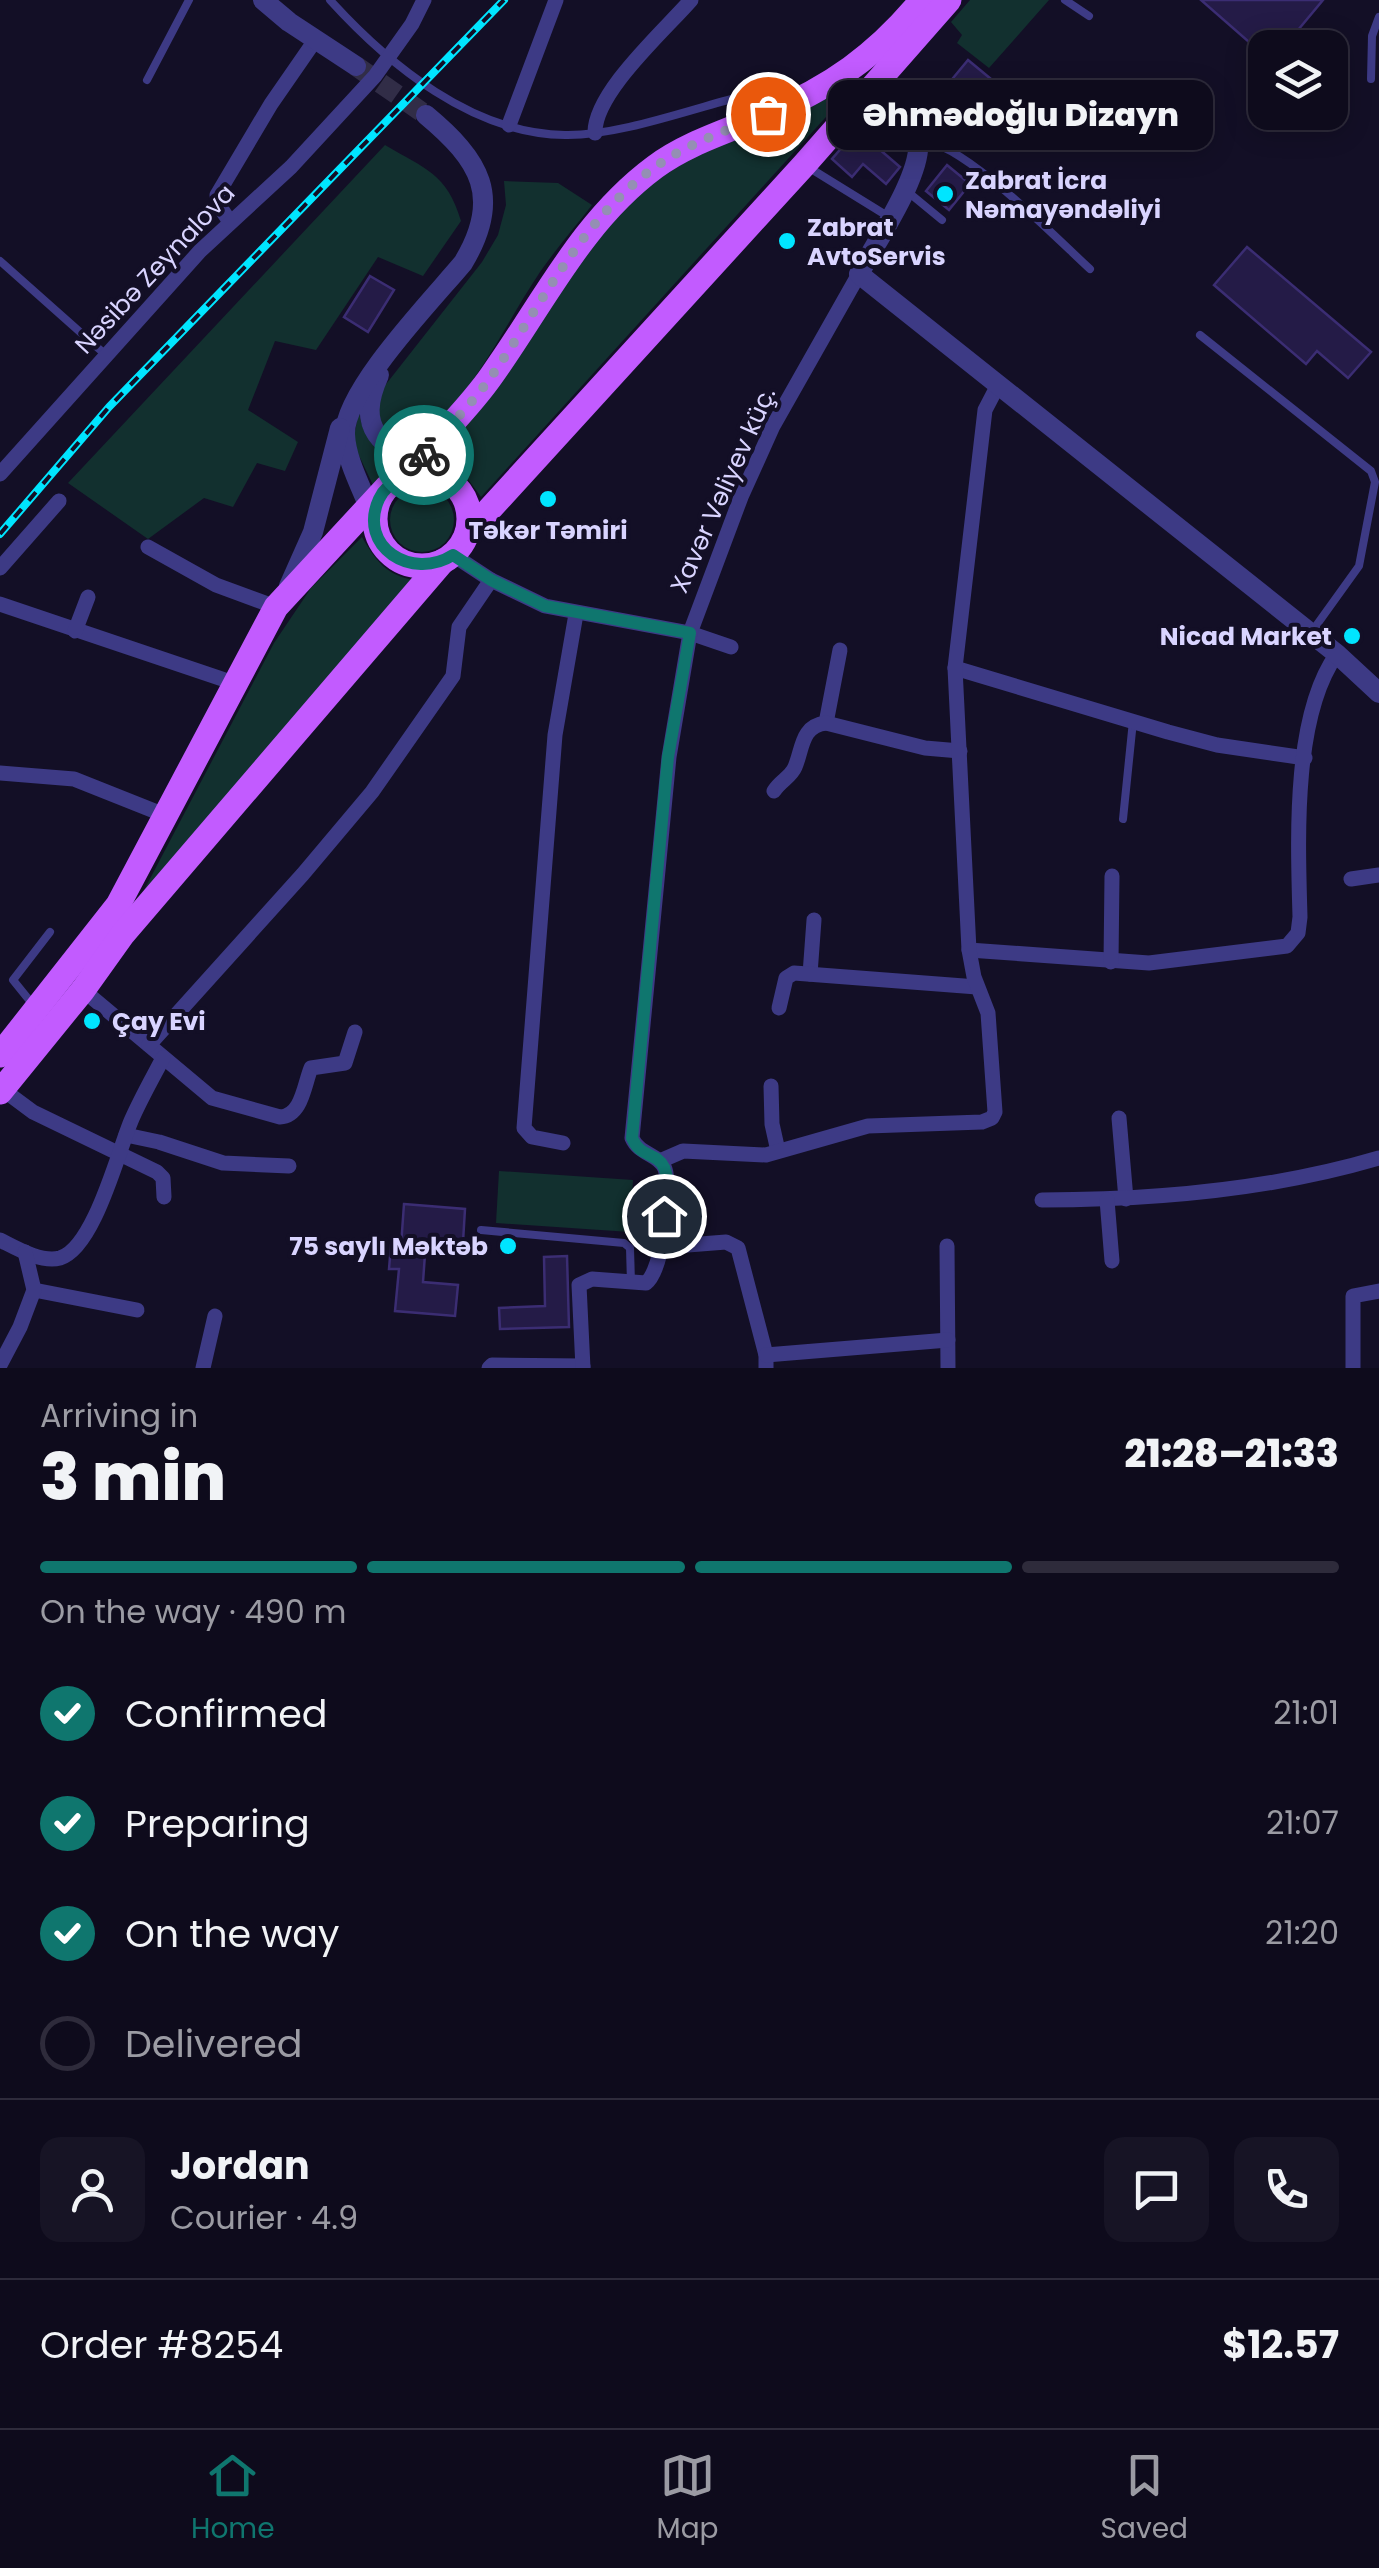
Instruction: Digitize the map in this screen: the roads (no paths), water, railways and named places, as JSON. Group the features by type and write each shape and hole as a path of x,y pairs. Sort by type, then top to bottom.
{"main road":[{"path":"1,1091 74,983 281,600 398,487 492,376 568,260 611,204 670,158 813,93 858,66 922,0"},
{"path":"4,1044 123,934 454,550 950,0"},
{"path":"456,486 464,496 470,521 454,550 430,566 404,562 384,547 398,487 456,486"}],"street":[{"path":"263,0 356,66"},
{"path":"280,0 316,39"},
{"name":"Nəsibə Zeynalova","path":"0,474 230,222 291,168 375,76 424,0"},
{"path":"509,124 556,0"},
{"path":"595,133 595,120 605,98 691,0"},
{"path":"230,222 218,204 217,195 271,104 316,39"},
{"path":"876,85 902,110 918,141"},
{"path":"148,547 203,578 281,600 313,532 346,412 370,373 464,263 474,245 485,208 478,171 466,152 426,115"},
{"name":"Xavər Vəliyev küç.","path":"660,1161 643,1154 632,1138 668,757 690,633 741,497 773,426 890,217 917,159 918,141"},
{"path":"859,274 1337,654 1379,693"},
{"path":"398,343 370,396 369,421 384,443 398,487"},
{"path":"488,1368 583,1367 579,1285 592,1278 631,1283 651,1280 662,1247 667,1184 660,1161 683,1152 756,1157 868,1126 982,1122 992,1118 995,1112 988,1014 969,950 955,668 985,410 997,386"},
{"path":"346,412 346,442 398,487"},
{"path":"0,568 59,501"},
{"path":"454,550 491,580 532,601 576,614 690,633 731,647"},
{"path":"149,1045 304,874 372,792 453,676 458,627 491,580"},
{"path":"75,631 88,597"},
{"path":"0,604 234,683"},
{"path":"564,1143 532,1137 524,1128 555,735 576,614"},
{"path":"826,723 840,650"},
{"path":"969,950 1149,963 1287,946 1294,940 1300,917 1297,816 1316,690 1337,654"},
{"path":"955,668 1217,745 1305,758"},
{"path":"774,792 779,782 794,772 807,731 826,723 926,748 960,751"},
{"path":"0,773 74,779 167,816"},
{"path":"1351,879 1379,875"},
{"path":"1111,962 1112,876"},
{"path":"810,974 814,920"},
{"path":"780,1008 786,978 794,972 977,987"},
{"path":"74,983 212,1098 289,1117 296,1111 311,1068 345,1063 355,1032"},
{"path":"0,1240 53,1259 63,1258 75,1249 163,1058"},
{"path":"772,1086 778,1152"},
{"path":"1,1091 34,1112 157,1172 163,1178 164,1197"},
{"path":"1120,1118 1126,1199"},
{"path":"126,1135 223,1163 289,1166"},
{"path":"1042,1200 1126,1199 1305,1176 1379,1158"},
{"path":"1107,1200 1112,1261"},
{"path":"662,1247 734,1244 741,1256 766,1362 948,1340"},
{"path":"947,1246 948,1368"},
{"path":"0,1365 34,1290 26,1252"},
{"path":"34,1290 137,1310"},
{"path":"1352,1368 1351,1301 1359,1293 1379,1292"},
{"path":"203,1368 215,1316"}],"lane":[{"path":"147,80 189,0"},
{"path":"330,0 388,56 447,98 539,133 595,133 750,96 768,114"},
{"path":"1065,0 1089,16"},
{"path":"1371,79 1372,36 1379,17"},
{"path":"918,141 932,140 944,146 998,186 1090,269"},
{"path":"804,165 890,217"},
{"path":"904,189 942,220"},
{"path":"0,261 107,356"},
{"path":"1200,335 1370,471 1375,482 1359,566 1310,634"},
{"path":"1123,819 1133,722"},
{"path":"38,1009 14,980 50,932"},
{"path":"480,1230 624,1243 630,1248 631,1283"}],"tunnel":[{"path":"356,66 426,115"}],"railway":[{"path":"0,534 109,407 504,0"}],"place":[{"name":"Əhmədoğlu Dizayn","path":"768,114"},
{"name":"Zabrat İcra Nəmayəndəliyi","path":"945,194"},
{"name":"Zabrat AvtoServis","path":"787,241"},
{"name":"Təkər Təmiri","path":"548,499"},
{"name":"Nicad Market","path":"1352,636"},
{"name":"Çay Evi","path":"92,1021"},
{"name":"75 saylı Məktəb","path":"508,1246"}]}
